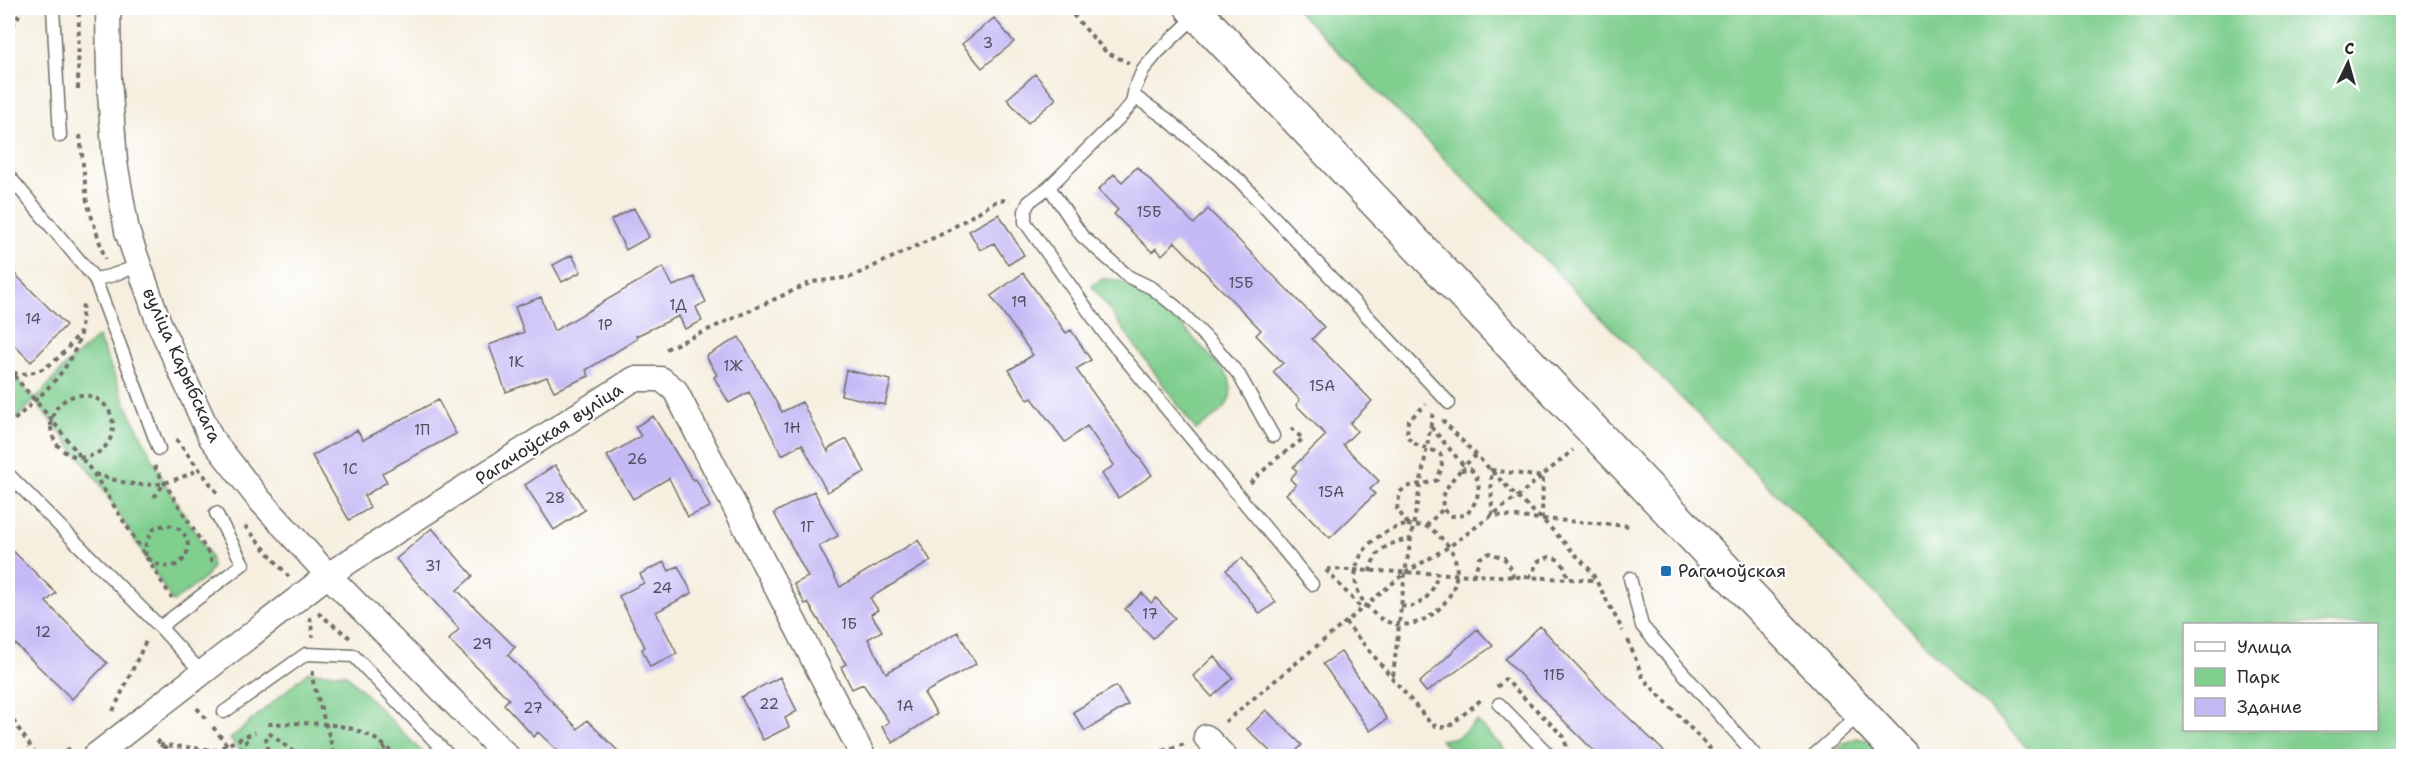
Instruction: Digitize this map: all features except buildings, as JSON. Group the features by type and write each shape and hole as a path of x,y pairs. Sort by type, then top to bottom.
{"main road":[{"path":"1195,11 1902,756"}],"street":[{"name":"вуліца Карыбскага","path":"108,8 108,80 115,162 127,231 159,322 211,438 258,498 328,575 507,756"},
{"name":"Рагачоўская вуліца","path":"95,756 328,575 634,379 661,379 675,390 863,756"},
{"path":"1206,737 1224,756"}],"lane":[{"path":"53,8 60,136"},
{"path":"1195,11 1143,70 1132,103 1121,116 1049,187 1029,202 1025,211 1026,222 1107,337 1312,584"},
{"path":"1134,96 1167,119 1239,180 1449,403"},
{"path":"8,175 95,279 159,449"},
{"path":"1049,187 1082,236 1129,277 1152,288 1168,301 1219,351 1239,375 1273,436"},
{"path":"95,279 138,266"},
{"path":"8,474 160,627 203,674"},
{"path":"160,627 243,564 216,513"},
{"path":"1630,578 1642,626 1756,756"},
{"path":"224,712 306,654 354,656 450,756"},
{"path":"1499,704 1550,756"},
{"path":"1813,756 1861,713"}],"path":[{"path":"8,34 23,8"},
{"path":"1067,8 1106,52 1143,70"},
{"path":"8,83 14,111 8,130"},
{"path":"666,349 812,282 851,277 944,233 998,200 1029,202"},
{"path":"8,426 53,383 66,365 81,331 84,294"},
{"path":"12,373 32,374 41,370 64,353 81,331"},
{"path":"8,369 94,474 173,602 182,596"},
{"path":"78,394 93,396 106,406 112,418 111,436 99,451 81,457 69,454 59,447 51,431 51,419 58,405 70,396 78,394"},
{"path":"1418,395 1591,571 1632,648 1643,678 1717,756"},
{"path":"1413,526 1407,523 1397,508 1398,497 1404,488 1437,480 1442,467 1441,455 1408,440 1406,431 1408,421 1426,404"},
{"path":"1393,676 1405,573 1433,411"},
{"path":"1257,492 1249,483 1303,439 1286,422"},
{"path":"1430,427 1463,468 1470,469 1478,480 1475,504 1466,515 1460,517 1448,515 1443,509"},
{"path":"1145,756 1206,737 1405,573 1450,546 1517,497 1594,431"},
{"path":"1364,606 1357,583 1357,571 1362,551 1375,536 1391,527 1425,526 1436,518 1443,509 1444,494 1449,484 1476,455"},
{"path":"94,474 148,487 165,483 198,469"},
{"path":"1491,470 1543,477"},
{"path":"1491,470 1492,515"},
{"path":"1542,519 1543,477"},
{"path":"154,497 165,483"},
{"path":"165,483 210,556 212,567 209,573"},
{"path":"1492,515 1630,526"},
{"path":"1318,561 1381,620 1399,623 1422,622 1437,612 1450,596 1456,575 1454,553 1450,546 1425,526"},
{"path":"155,527 179,528 186,538 186,555 178,564 161,566 145,557 148,536 155,527"},
{"path":"1370,572 1376,555 1385,546 1392,542 1411,539"},
{"path":"1473,576 1480,558 1490,553 1507,560 1513,578"},
{"path":"1529,578 1534,566 1540,560 1549,557 1563,563 1568,579"},
{"path":"1326,569 1596,580"},
{"path":"1401,606 1409,608 1429,595 1437,575"},
{"path":"310,616 315,654 312,678 325,723 335,756 351,756"},
{"path":"1345,622 1393,676 1432,725 1447,728 1506,679 1564,736 1567,749 1574,756"},
{"path":"110,717 149,635 160,627"},
{"path":"8,712 37,756"},
{"path":"268,724 325,723 351,727 386,747 395,756"},
{"path":"162,745 216,750 255,732 232,756"},
{"path":"269,756 268,735 299,756"},
{"path":"157,740 173,756"},
{"path":"158,756 162,745"},
{"path":"376,756 386,747"}],"green space":[{"path":"1295,8 2403,8 2403,756 2036,756"},
{"path":"1101,279 1116,280 1142,290 1165,308 1221,368 1229,378 1231,388 1227,403 1217,415 1196,430 1092,286"},
{"path":"98,337 130,413 165,483 210,556 212,567 205,578 173,602 101,485 35,400 66,365"},
{"path":"8,369 35,400 8,427"},
{"path":"308,672 346,674 426,756 244,756 230,739"},
{"path":"1477,721 1504,749 1501,756 1458,756 1440,740 1458,737"},
{"path":"1857,738 1868,740 1887,756 1830,756 1845,743"}],"place":[{"name":"Рагачоўская","path":"1666,571"}]}
